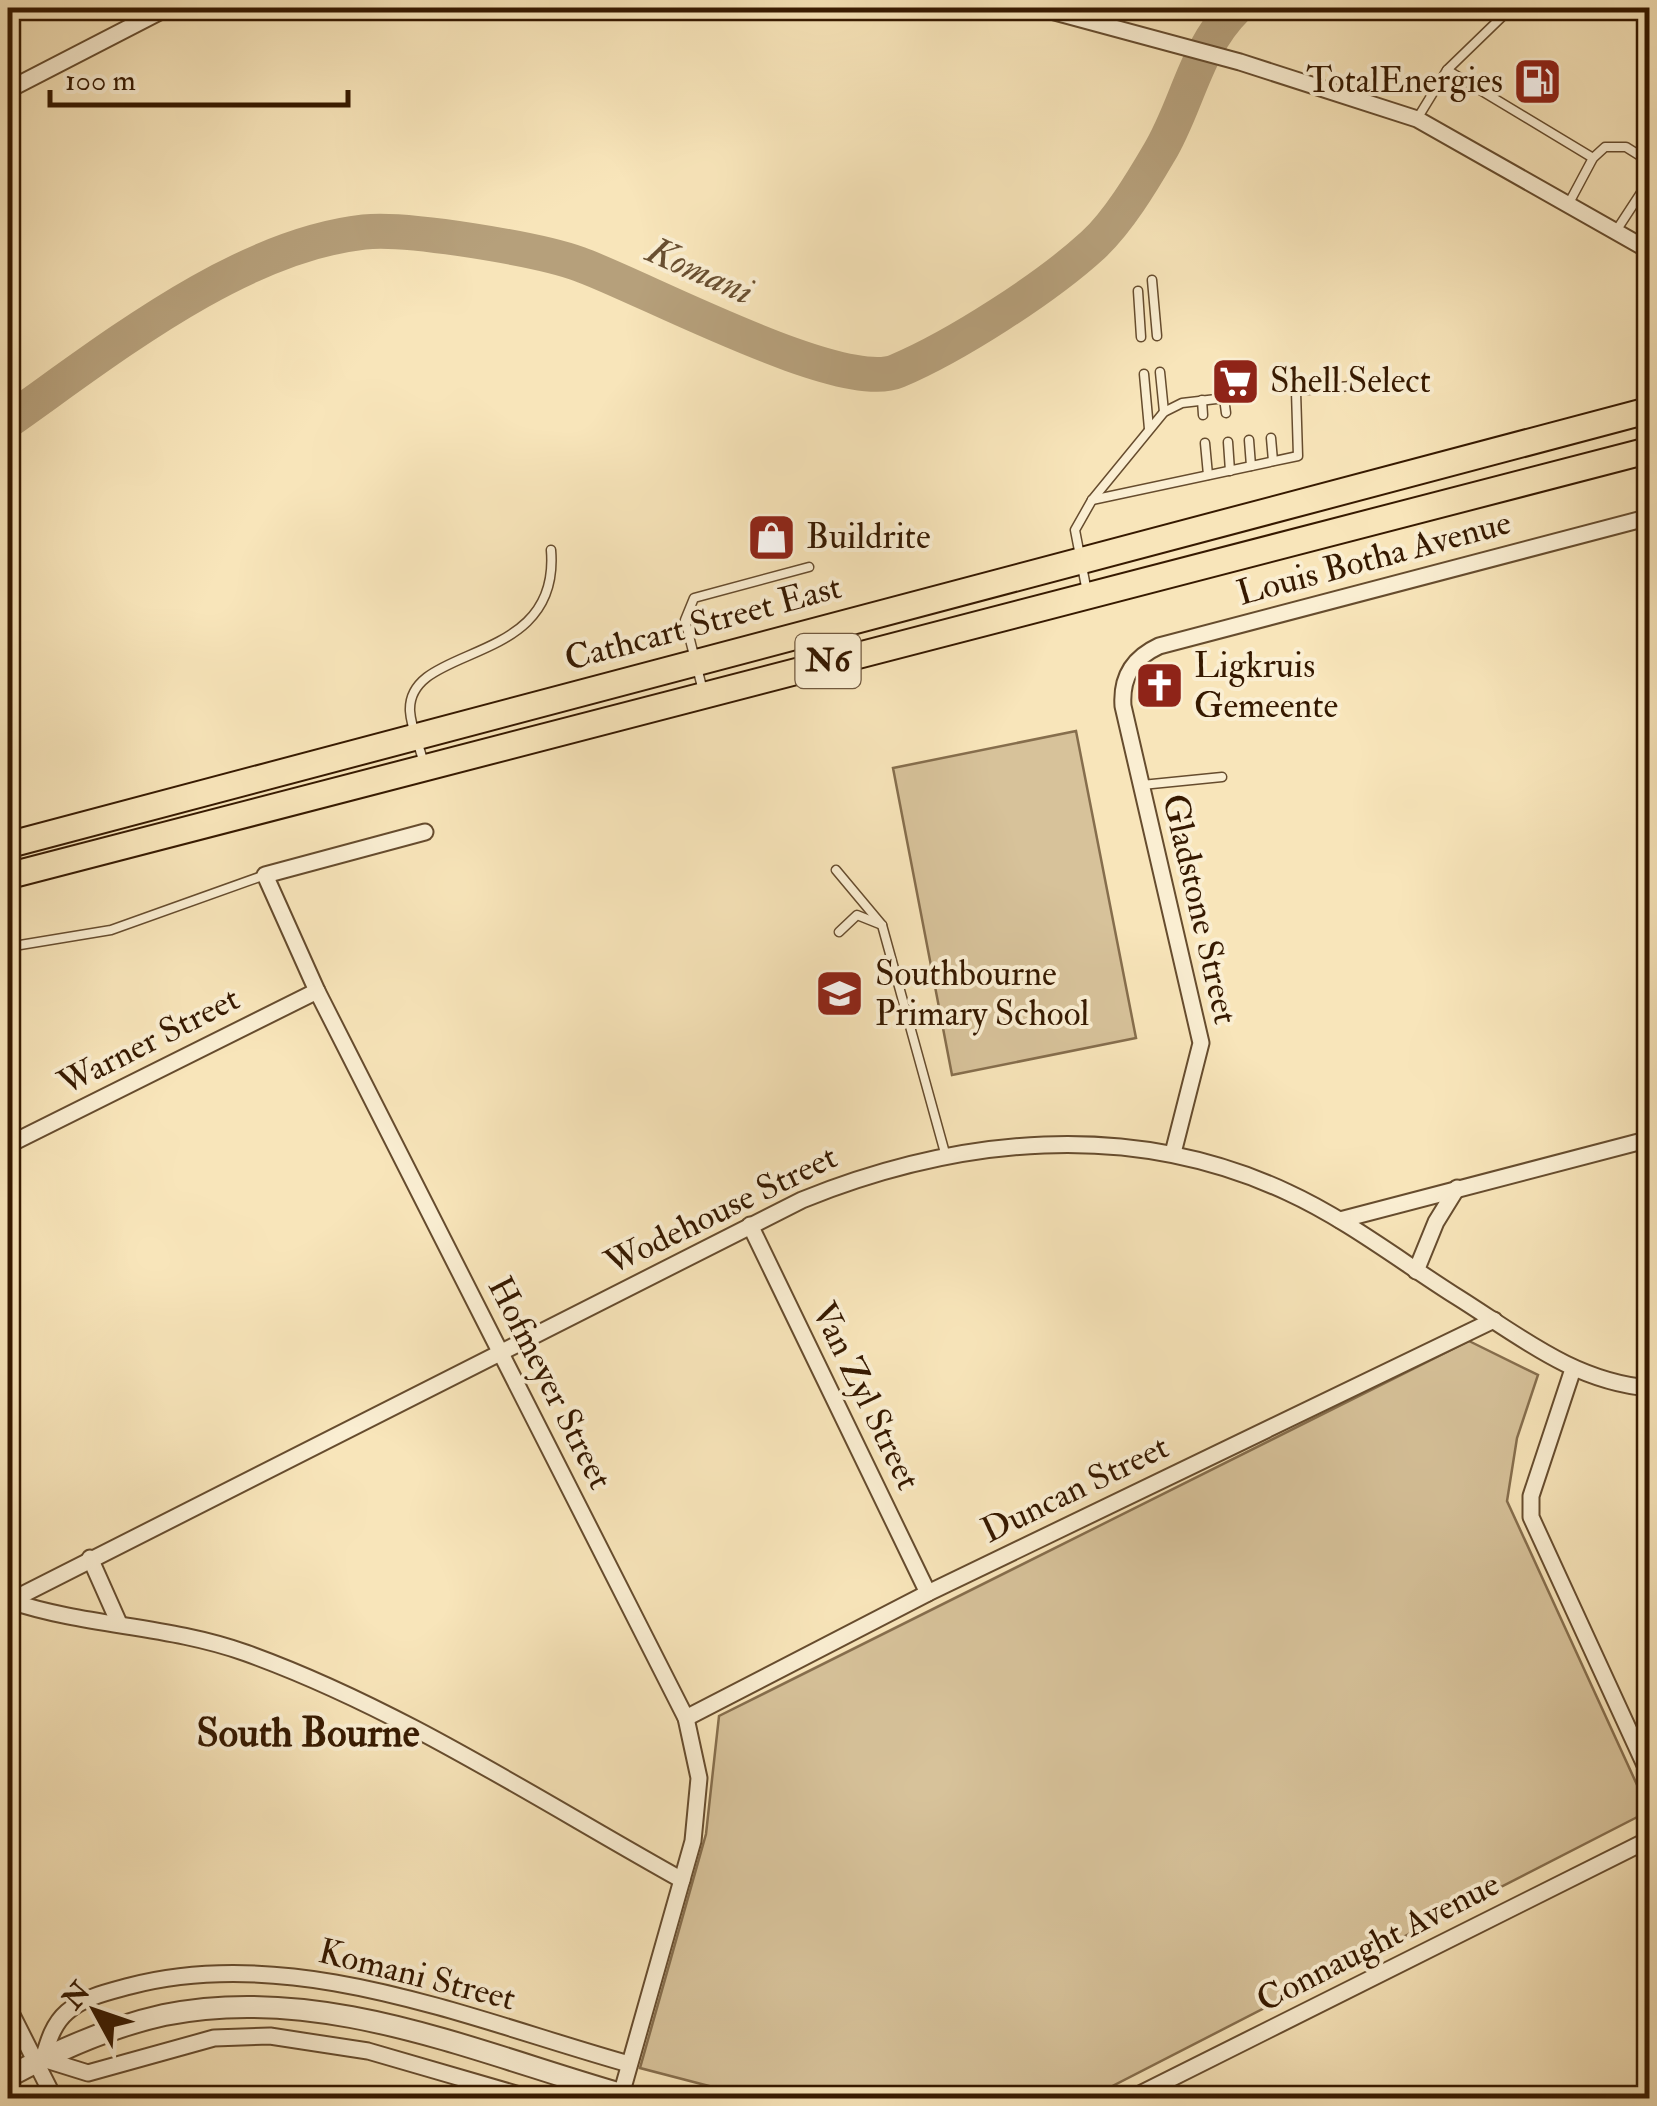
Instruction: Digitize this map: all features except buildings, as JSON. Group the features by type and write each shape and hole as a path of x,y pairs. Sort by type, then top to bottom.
{"highway":[{"name":"Cathcart Street East","path":"8,845 1650,410"},
{"name":"Cathcart Street East","path":"8,876 1088,592 1650,450"}],"street":[{"path":"8,90 167,8"},
{"path":"1040,8 1240,62 1416,119 1650,251"},
{"name":"Louis Botha Avenue","path":"1126,678 1138,657 1159,646 1650,518"},
{"name":"Gladstone Street","path":"1126,678 1123,706 1201,1042 1173,1153"},
{"path":"265,874 425,832"},
{"name":"Hofmeyer Street","path":"265,874 317,991 686,1718 699,1778 693,1841 629,2064 628,2096"},
{"name":"Warner Street","path":"8,1145 317,991"},
{"path":"1340,1220 1650,1139"},
{"name":"Wodehouse Street","path":"9,1601 750,1225 861,1176 945,1153 1062,1144 1173,1153 1285,1191 1340,1220 1573,1369 1603,1381 1650,1388"},
{"path":"1416,1271 1457,1188"},
{"name":"Van Zyl Street","path":"750,1225 928,1593"},
{"name":"Duncan Street","path":"686,1718 928,1593 1494,1320"},
{"path":"1573,1369 1530,1496 1531,1517 1650,1776"},
{"path":"90,1558 118,1621"},
{"path":"9,1601 63,1618 118,1621 205,1640 327,1685 682,1880"},
{"name":"Connaught Avenue","path":"1132,2098 1650,1839"},
{"name":"Komani Street","path":"39,2060 56,2025 82,2002 169,1978 251,1976 369,1990 629,2064"},
{"path":"8,2007 39,2060 54,2098"},
{"name":"Komani Street","path":"8,2078 39,2060 163,2016 267,2007 357,2017 628,2096"},
{"path":"39,2060 88,2073 214,2038 270,2036 368,2051 530,2098"},
{"path":"8,2078 17,2098"}],"lane":[{"path":"1416,119 1448,70 1511,8"},
{"path":"1448,70 1593,158"},
{"path":"1569,203 1593,158 1605,147 1618,145 1650,162"},
{"path":"1616,230 1650,179"},
{"path":"1152,280 1157,336"},
{"path":"1138,291 1141,337"},
{"path":"1160,372 1164,412"},
{"path":"1144,374 1149,429"},
{"path":"1092,500 1298,456 1294,391 1395,382"},
{"path":"1088,592 1075,530 1092,500 1164,412 1202,400 1242,396"},
{"path":"1224,398 1226,413"},
{"path":"1202,400 1203,415"},
{"path":"1271,438 1273,461"},
{"path":"1249,440 1251,466"},
{"path":"1228,442 1230,470"},
{"path":"1206,443 1208,475"},
{"path":"426,768 410,711 420,685 448,665 506,638 534,619 548,596 551,550"},
{"path":"704,696 685,620 694,598 808,567"},
{"path":"1142,785 1222,777"},
{"path":"836,870 876,913 882,926 945,1153"},
{"path":"8,946 111,930 265,874"},
{"path":"838,932 858,915 882,926"}],"shaded area":[{"path":"1076,731 1136,1038 952,1075 893,768"},
{"path":"1469,1341 1538,1375 1517,1438 1507,1501 1649,1811 1089,2098 755,2098 640,2068 706,1834 719,1716"}],"waterway":[{"name":"Komani","path":"8,421 132,334 223,279 269,257 317,241 364,232 440,236 560,258 788,353 870,374 897,371 999,315 1074,262 1102,236 1159,153 1201,59 1236,8"}],"place":[{"name":"TotalEnergies","path":"1538,81"},
{"name":"Shell Select","path":"1235,381"},
{"name":"Buildrite","path":"771,537"},
{"name":"Ligkruis Gemeente","path":"1159,686"},
{"name":"Southbourne Primary School","path":"840,994"}],"district":[{"name":"South Bourne","path":"308,1733"}]}
